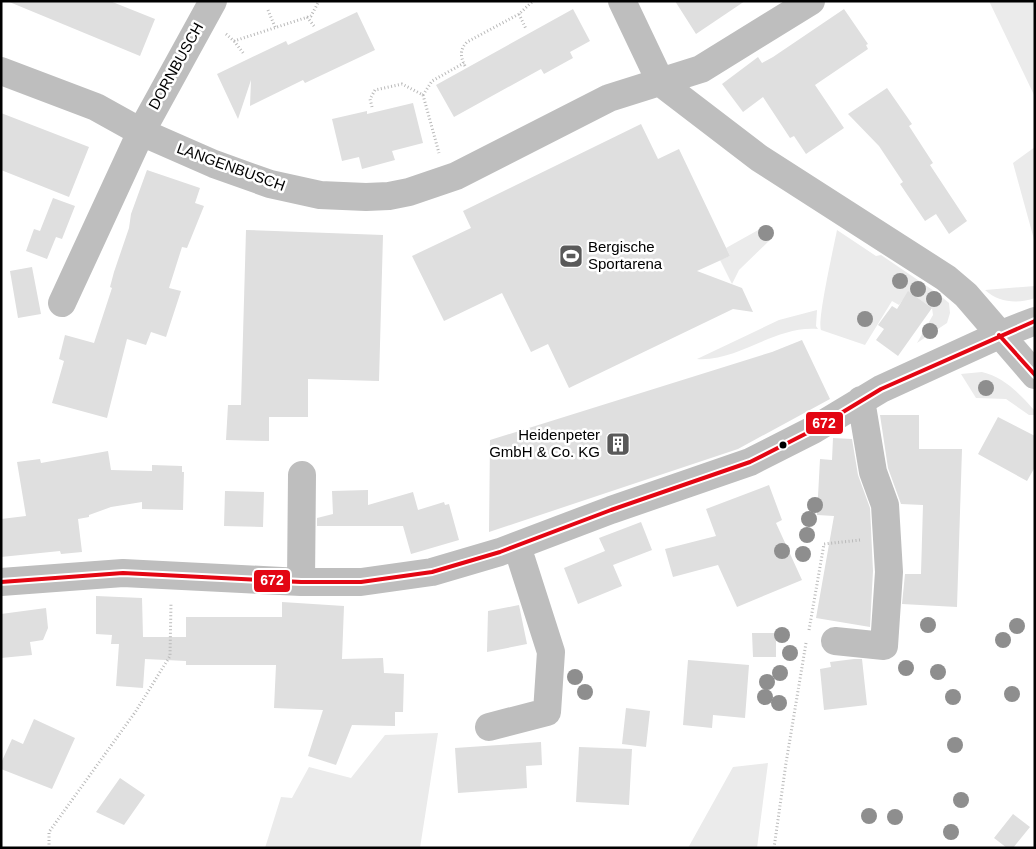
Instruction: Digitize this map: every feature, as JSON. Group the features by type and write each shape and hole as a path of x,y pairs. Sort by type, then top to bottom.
{"street":[{"path":"622,1 661,83 759,158 946,278 966,295 1035,375"},
{"name":"LANGENBUSCH","path":"1,71 96,107 140,132 214,164 270,184 320,196 389,196 410,192 448,179 482,164 609,98 701,69 811,1"},
{"name":"DORNBUSCH","path":"62,304 140,132 208,10"},
{"path":"1,582 88,574 172,575 301,582 361,582 413,576 466,563 750,462 778,450 898,380 999,334 1035,321"},
{"path":"835,641 884,646 889,572 885,505 873,472 861,400"},
{"path":"301,582 302,475"},
{"path":"489,727 547,712 551,652 517,546"}],"path":[{"path":"234,41 311,16 319,1"},
{"path":"423,95 432,81 465,64 461,53 462,47 467,42 519,14 533,1"},
{"path":"208,10 219,27 244,54"},
{"path":"268,10 275,27"},
{"path":"519,14 526,30"},
{"path":"307,17 314,26"},
{"path":"372,108 370,99 375,90 402,84 423,95 448,179"},
{"path":"774,848 786,763 824,544 886,538"},
{"path":"49,848 49,832 136,711 170,656 172,575"}],"shaded area":[{"path":"989,1 1035,1 1035,97"},
{"path":"1035,147 1035,243 1013,163"},
{"path":"767,225 773,233 772,238 739,270 732,284 720,260 730,256 726,248"},
{"path":"837,230 876,256 881,255 949,303 950,313 947,323 917,343 933,315 932,308 909,292 899,305 892,301 865,345 821,330 821,312"},
{"path":"1035,286 1035,298 1015,302 996,298 985,290"},
{"path":"817,310 816,326 818,329 802,329 787,332 728,355 697,359 779,320"},
{"path":"982,372 990,374 1011,387 1035,411 1035,415 1029,415 1006,399 976,398 961,374"},
{"path":"438,733 420,848 265,848 281,797 292,798 309,767 351,778 385,735"},
{"path":"768,763 757,848 688,848 733,767"}],"building":[{"path":"7,1 110,1 155,19 140,56"},
{"path":"675,1 745,1 696,34"},
{"path":"573,9 590,41 570,52 573,58 544,74 541,69 454,117 436,85"},
{"path":"844,9 868,44 866,45 868,49 815,85 844,128 806,154 794,136 790,138 763,97 743,112 722,84 758,57 762,63 773,57"},
{"path":"357,12 375,50 305,83 303,80 250,106 251,80 238,119 217,74 286,41 288,45"},
{"path":"887,88 912,124 909,126 933,163 930,165 967,221 949,234 936,214 925,221 900,184 903,182 879,146 848,114"},
{"path":"413,103 423,143 392,151 395,160 362,169 359,157 342,161 332,119 367,111 367,114"},
{"path":"1,113 89,147 69,197 1,170"},
{"name":"Bergische Sportarena","path":"641,124 658,159 679,149 730,256 697,271 742,288 753,312 733,309 569,388 548,344 531,352 502,293 444,321 412,256 471,228 463,211"},
{"path":"147,170 200,188 195,203 204,206 187,248 182,247 169,288 181,291 166,337 151,332 146,345 127,339 107,418 52,403 64,361 59,359 65,335 94,343 112,288 110,287 129,228 131,214"},
{"path":"53,198 75,206 62,239 56,237 47,259 26,251 34,229 40,231"},
{"path":"246,230 383,235 379,381 308,379 308,417 269,417 269,441 226,440 228,405 241,405"},
{"path":"32,267 41,314 18,318 10,271"},
{"path":"908,291 932,308 898,356 876,340 884,329 878,325 892,306 897,309"},
{"name":"Heidenpeter GmbH & Co. KG","path":"802,340 830,399 738,449 489,532 490,440 772,352"},
{"path":"880,415 919,415 919,449 962,449 957,607 902,604 905,574 921,574 923,505 901,504 888,468"},
{"path":"998,417 1035,436 1035,467 1027,481 978,454"},
{"path":"833,438 852,439 858,475 870,508 873,571 870,627 816,618 834,516 817,515 820,459 832,460"},
{"path":"108,451 111,470 152,471 152,465 182,466 182,472 184,472 183,510 142,509 142,502 111,507 89,515 89,517 78,519 82,552 61,554 60,551 1,557 1,519 26,516 17,462 40,459 41,463"},
{"path":"769,485 782,520 776,523 802,580 737,607 718,565 673,577 665,549 716,536 706,509"},
{"path":"368,490 368,505 413,492 418,510 444,502 445,505 449,504 459,540 411,554 403,526 317,526 317,518 333,514 332,491"},
{"path":"225,491 264,492 263,527 224,526"},
{"path":"641,522 652,550 613,565 622,586 578,604 564,568 605,551 599,538"},
{"path":"96,596 142,598 143,637 186,637 186,617 282,617 282,602 344,606 342,659 383,658 384,673 404,674 403,712 395,712 395,726 352,725 336,765 308,756 323,710 274,708 276,665 186,665 186,661 145,659 143,688 116,686 119,644 111,644 112,635 96,634"},
{"path":"519,605 527,644 487,652 488,611"},
{"path":"46,608 48,628 43,640 30,642 32,655 1,658 1,614"},
{"path":"752,633 776,633 776,657 753,657"},
{"path":"862,659 867,705 824,710 820,669 831,667 830,662"},
{"path":"688,660 749,665 745,718 713,715 712,728 683,725"},
{"path":"626,708 650,711 646,747 622,744"},
{"path":"34,719 75,738 52,789 1,769 1,763 12,739 23,744"},
{"path":"541,742 542,765 526,766 527,788 458,793 455,748"},
{"path":"579,747 632,749 629,805 576,802"},
{"path":"120,778 145,795 124,825 96,812"},
{"path":"1013,814 1030,827 1013,848 1007,848 994,838"}],"transit line":[{"name":"672","path":"1,582 123,573 301,582 361,582 432,572 500,552 611,510 750,462 813,430 881,389 1035,321"},
{"name":"672","path":"999,335 1035,375"}],"place":[{"name":"Bergische Sportarena","path":"571,256"},
{"name":"Heidenpeter GmbH & Co. KG","path":"618,444"}]}
